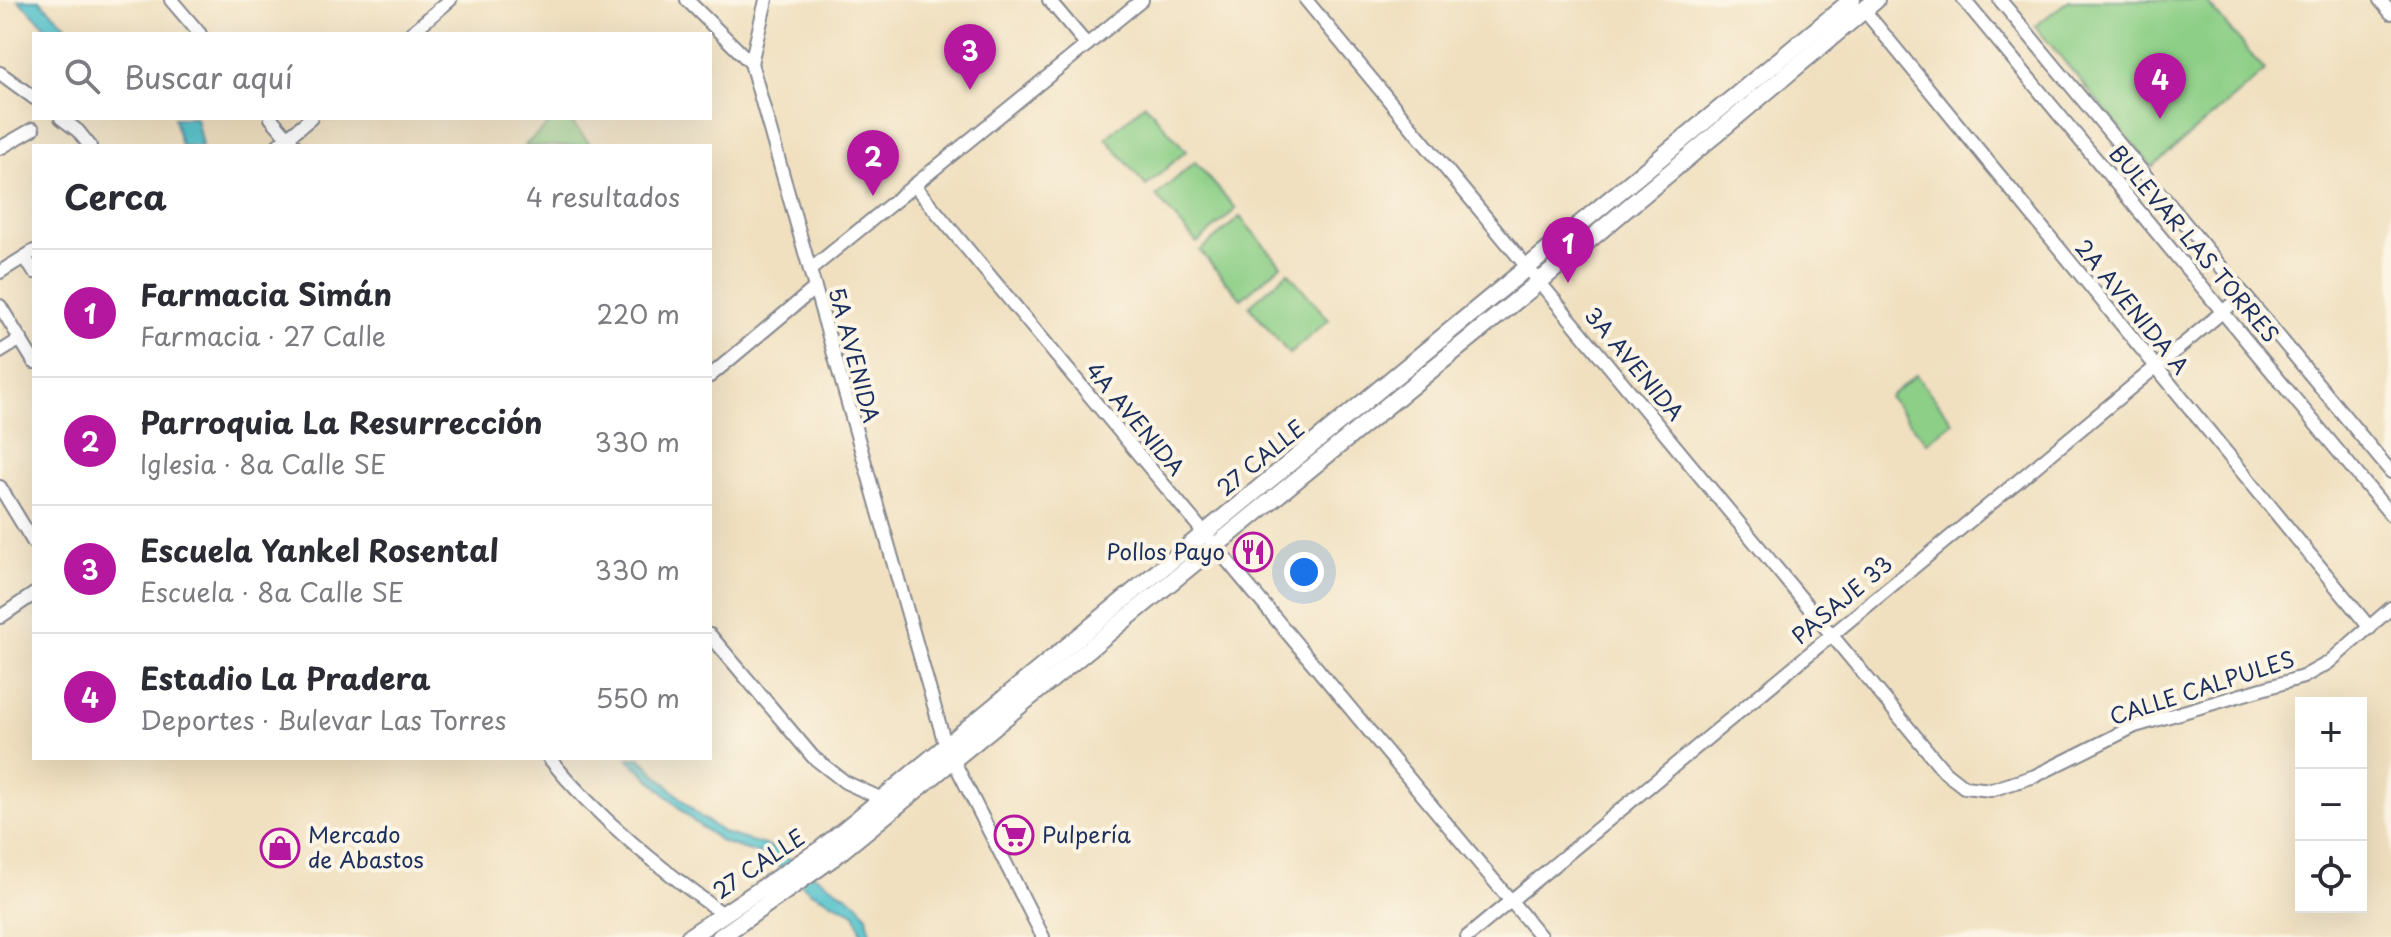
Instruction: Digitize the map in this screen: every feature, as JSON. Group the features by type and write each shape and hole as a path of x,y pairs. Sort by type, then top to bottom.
{"main road":[{"name":"27 CALLE","path":"720,937 771,892 951,761 1528,267 1864,3"},
{"name":"27 CALLE","path":"828,853 882,799 945,744 1539,282 1864,3"},
{"name":"27 CALLE","path":"689,937 723,914 771,892"}],"street":[{"path":"171,0 198,32"},
{"path":"412,32 450,0"},
{"name":"5A AVENIDA","path":"687,0 751,63 951,761"},
{"path":"751,63 766,0"},
{"path":"1049,0 1087,45"},
{"path":"810,270 1142,0"},
{"name":"3A AVENIDA","path":"1306,0 1930,754"},
{"name":"BULEVAR LAS TORRES","path":"1964,0 2391,515"},
{"name":"BULEVAR LAS TORRES","path":"2000,0 2391,472"},
{"path":"2380,0 2391,13"},
{"name":"2A AVENIDA A","path":"1864,3 2370,628"},
{"path":"0,73 32,97"},
{"path":"64,120 88,144"},
{"path":"272,120 287,143 309,120"},
{"path":"0,148 33,129"},
{"name":"4A AVENIDA","path":"914,185 1541,937"},
{"path":"0,272 30,254"},
{"path":"712,374 815,288"},
{"name":"PASAJE 33","path":"1467,937 2244,294"},
{"path":"0,306 32,358"},
{"path":"0,352 21,339"},
{"path":"0,487 32,540"},
{"path":"0,617 32,595"},
{"name":"CALLE CALPULES","path":"1930,754 1964,787 1991,790 2035,776 2135,726 2303,677 2320,669 2391,608"},
{"path":"712,637 813,757 845,782 882,799"},
{"path":"551,760 582,797 662,869 723,914"},
{"path":"951,761 1043,937"}],"green space":[{"path":"2069,0 2205,0 2265,71 2152,167 2035,26"},
{"path":"1145,104 1186,151 1146,186 1106,138"},
{"path":"554,120 570,120 590,144 526,144"},
{"path":"1195,162 1236,209 1197,243 1156,196"},
{"path":"1240,217 1281,265 1241,299 1200,251"},
{"path":"1288,272 1329,320 1289,354 1249,306"},
{"path":"1916,375 1953,422 1927,443 1889,397"}],"water":[{"path":"18,0 39,0 69,28 80,32 52,32"},
{"path":"174,120 196,120 202,144 180,144"},
{"path":"630,760 642,760 697,814 724,833 771,847 858,903 867,916 871,937 863,937 855,913 811,892 766,856 722,842 692,820"}],"place":[{"name":"Escuela Yankel Rosental","path":"970,90"},
{"name":"Estadio La Pradera","path":"2160,119"},
{"name":"Parroquia La Resurrección","path":"873,196"},
{"name":"Farmacia Simán","path":"1568,283"},
{"name":"Pollos Payo","path":"1253,552"},
{"name":"Pulpería","path":"1014,835"},
{"name":"Mercado de Abastos","path":"280,848"}]}
